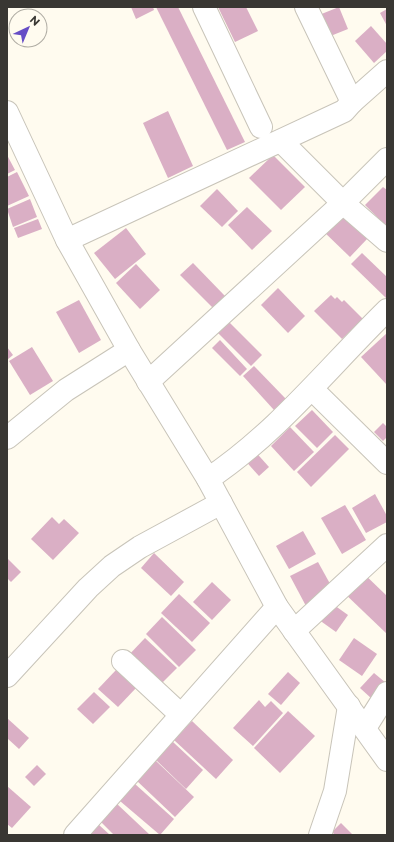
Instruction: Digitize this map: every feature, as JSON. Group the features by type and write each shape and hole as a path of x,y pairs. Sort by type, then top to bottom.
{"street":[{"path":"204,7 261,127"},
{"path":"306,7 352,102"},
{"path":"67,240 344,111 387,71"},
{"path":"7,112 67,240 129,350 208,479 277,607 387,760"},
{"path":"281,141 343,203 387,242"},
{"path":"148,382 343,203 387,159"},
{"path":"208,479 247,452 312,389 386,313"},
{"path":"7,438 66,390 129,350"},
{"path":"312,389 387,463"},
{"path":"7,676 88,588 112,566 140,547 221,503"},
{"path":"294,631 387,545"},
{"path":"75,835 277,607"},
{"path":"123,661 181,715"},
{"path":"365,728 387,694"},
{"path":"320,835 335,791 349,706"}],"building":[{"path":"131,7 153,7 154,10 136,19"},
{"path":"156,7 178,7 245,142 227,150"},
{"path":"218,7 246,7 258,31 235,42"},
{"path":"339,7 348,29 328,37 319,15"},
{"path":"387,9 387,26 380,13"},
{"path":"371,26 387,44 387,51 374,63 355,41"},
{"path":"168,111 193,166 168,178 143,123"},
{"path":"7,155 15,170 7,174"},
{"path":"273,155 305,187 281,210 249,178"},
{"path":"17,172 29,196 7,206 7,177"},
{"path":"383,187 387,190 386,226 365,205"},
{"path":"217,189 238,211 222,227 200,206"},
{"path":"30,199 37,217 13,227 7,209"},
{"path":"247,207 272,231 252,250 228,225"},
{"path":"339,210 367,239 350,257 321,229"},
{"path":"38,219 42,229 18,238 14,228"},
{"path":"126,228 146,254 115,279 94,253"},
{"path":"362,253 387,277 386,298 351,264"},
{"path":"193,263 225,296 213,308 180,275"},
{"path":"136,264 160,290 140,309 116,283"},
{"path":"278,288 305,316 288,333 261,305"},
{"path":"331,295 335,299 337,297 342,302 344,300 363,319 342,339 314,311"},
{"path":"79,300 101,340 79,353 56,312"},
{"path":"229,322 262,355 251,366 218,333"},
{"path":"387,333 387,385 361,357"},
{"path":"220,340 247,369 240,376 212,348"},
{"path":"7,347 13,355 7,360"},
{"path":"32,347 53,381 30,395 9,361"},
{"path":"254,366 286,399 274,410 243,376"},
{"path":"312,410 333,432 317,448 295,426"},
{"path":"383,423 387,427 387,437 383,441 374,432"},
{"path":"290,427 314,452 294,471 271,446"},
{"path":"335,435 349,449 311,487 297,472"},
{"path":"252,448 269,467 259,476 242,457"},
{"path":"375,494 387,516 387,522 366,533 352,508"},
{"path":"345,505 366,540 342,554 321,518"},
{"path":"52,517 59,524 64,519 79,533 53,560 31,539"},
{"path":"303,531 316,554 289,569 276,546"},
{"path":"154,553 184,582 171,596 141,568"},
{"path":"7,558 21,572 11,582 7,578"},
{"path":"318,562 334,591 306,606 290,576"},
{"path":"360,570 387,596 387,634 341,590"},
{"path":"212,582 231,600 212,620 193,602"},
{"path":"179,594 210,623 192,642 161,613"},
{"path":"327,600 348,615 336,632 315,617"},
{"path":"162,617 196,650 179,667 146,634"},
{"path":"145,638 177,668 157,688 126,658"},
{"path":"354,638 377,654 362,676 339,660"},
{"path":"116,670 136,688 118,707 98,689"},
{"path":"288,672 300,683 281,705 268,694"},
{"path":"374,673 386,683 372,699 360,688"},
{"path":"94,692 110,707 93,724 77,709"},
{"path":"259,700 265,707 271,701 283,713 253,746 233,728"},
{"path":"288,711 315,736 280,773 254,748"},
{"path":"7,718 29,738 19,749 7,738"},
{"path":"192,721 233,760 216,779 174,740"},
{"path":"173,742 203,770 186,789 156,760"},
{"path":"155,760 194,797 175,817 136,780"},
{"path":"37,765 46,774 34,786 25,777"},
{"path":"135,784 174,819 160,835 120,801"},
{"path":"7,786 31,807 12,828 7,824"},
{"path":"116,803 150,835 114,835 99,820"},
{"path":"341,823 353,835 335,835 332,832"},
{"path":"98,824 110,835 88,835"}]}
